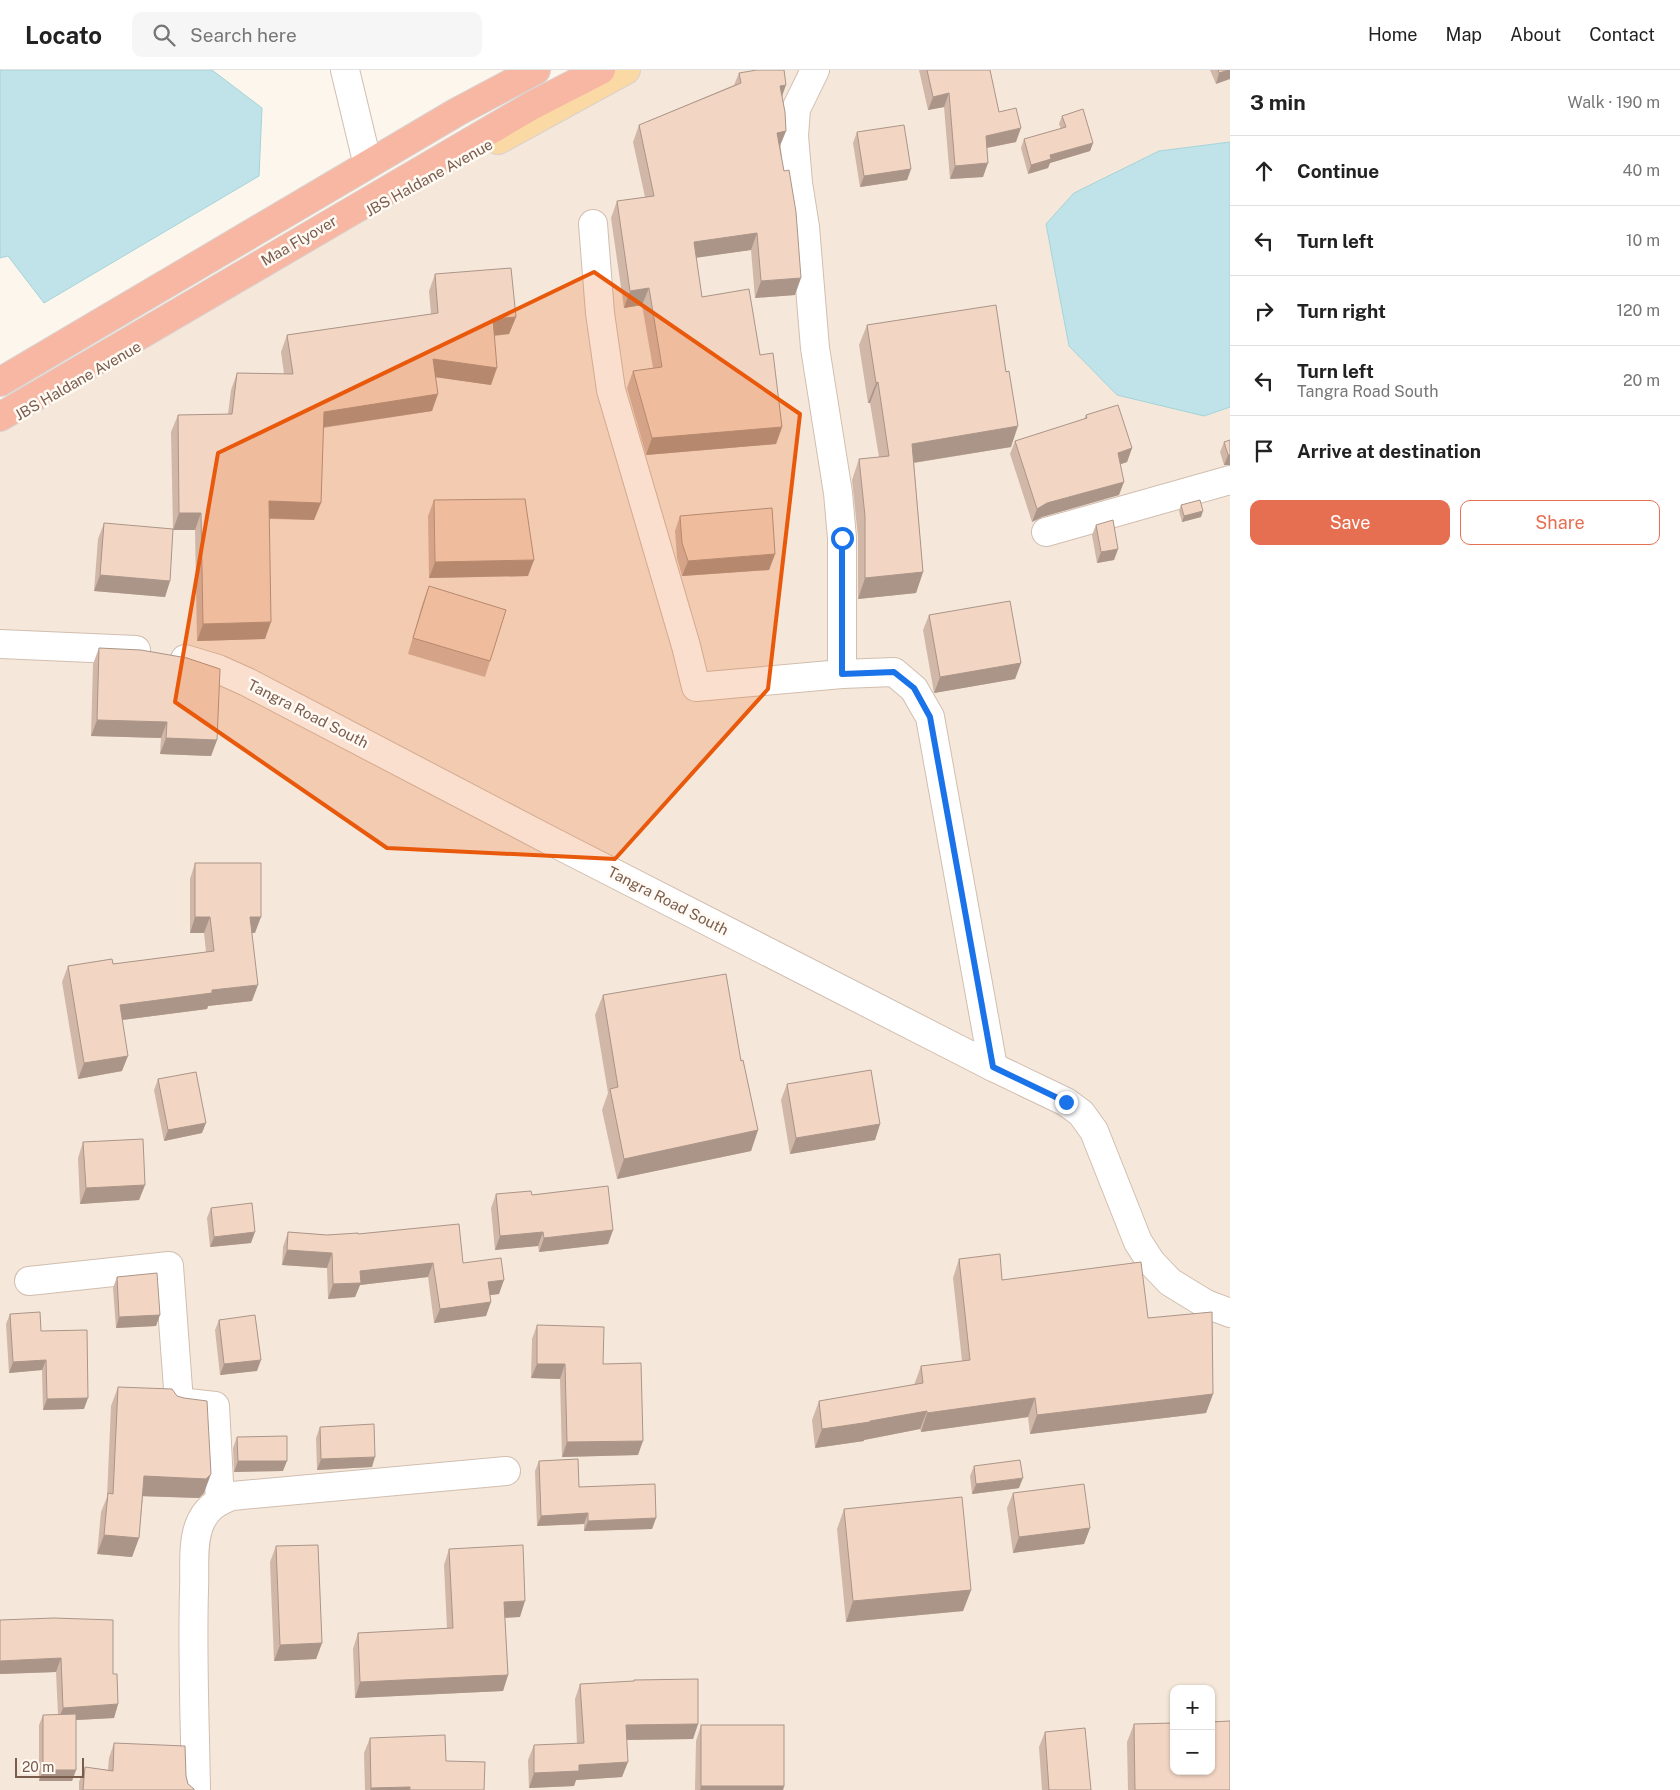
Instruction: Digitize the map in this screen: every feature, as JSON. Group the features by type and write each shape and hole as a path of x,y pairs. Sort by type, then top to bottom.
{"highway":[{"name":"Maa Flyover","path":"0,382 457,112 536,70"},
{"name":"Maa Flyover","path":"0,417 533,105 601,70"}],"main road":[{"name":"JBS Haldane Avenue","path":"0,426 381,204 626,70"},
{"path":"0,369 503,71"}],"street":[{"path":"345,70 365,153"},
{"path":"815,70 796,109 794,136 798,183 805,226 815,348 838,493 842,538 842,674"},
{"path":"593,224 600,313 611,390 686,646 696,687 842,674 894,672 914,688 930,717 993,1067"},
{"path":"1046,532 1230,480"},
{"name":"Tangra Road South","path":"0,644 137,650 186,659 218,669 247,682 551,841 993,1067 1066,1102 1081,1113 1094,1131 1138,1242 1151,1262 1170,1282 1206,1304 1230,1313"},
{"path":"29,1282 169,1266 179,1402 216,1406 220,1501"},
{"path":"196,1790 193,1634 196,1546 199,1526 207,1510 220,1501 232,1496 506,1471"}],"highlighted area":[{"path":"594,272 800,414 768,689 615,859 387,848 175,702 218,453"}],"shaded area":[{"path":"601,70 1230,70 1230,142 1159,151 1204,416 1230,407 1230,1790 0,1790 0,417"}],"water":[{"path":"0,70 212,70 262,108 259,176 44,303 8,256 0,258"},
{"path":"1230,142 1230,407 1204,416 1117,395 1069,346 1046,224 1074,193 1159,151"}],"building":[{"path":"757,70 784,70 786,85 780,86 785,112 786,131 777,133 784,171 789,170 796,212 801,278 761,281 757,233 694,242 702,297 749,289 760,355 773,353 782,427 652,438 633,371 662,367 649,288 630,291 617,201 654,196 639,125 741,83 739,73"},
{"path":"927,70 990,70 999,112 1016,108 1021,128 986,136 988,163 955,166 949,93 933,97"},
{"path":"1218,70 1229,70 1219,73"},
{"path":"1083,109 1093,143 1050,155 1051,159 1031,165 1024,139 1066,127 1062,116"},
{"path":"904,125 911,169 864,176 857,132"},
{"path":"511,268 516,317 493,319 497,368 433,359 438,394 324,412 321,503 269,501 271,622 203,624 201,513 179,513 178,415 232,414 237,373 293,374 287,335 438,313 435,274"},
{"path":"996,305 1006,372 1009,371 1018,426 912,444 923,572 865,578 865,516 859,459 889,456 867,325"},
{"path":"1118,405 1132,448 1118,453 1124,482 1047,503 1037,509 1015,441 1087,418 1086,415"},
{"path":"1230,440 1230,455 1228,455 1224,442"},
{"path":"525,499 534,560 435,562 434,500"},
{"path":"1200,500 1203,511 1184,516 1181,505"},
{"path":"772,508 775,554 688,561 682,543 680,516"},
{"path":"1113,520 1118,549 1101,552 1096,525"},
{"path":"104,523 173,529 170,581 100,575"},
{"path":"429,586 506,610 490,661 413,638"},
{"path":"1010,601 1021,663 940,677 929,615"},
{"path":"99,648 141,650 187,658 220,669 217,740 166,738 167,722 97,720"},
{"path":"195,863 261,863 261,917 250,917 258,985 212,990 212,993 120,1005 128,1056 84,1063 68,966 112,959 113,964 214,951 210,917 195,917"},
{"path":"726,974 741,1061 743,1060 758,1130 624,1159 610,1089 618,1087 603,995"},
{"path":"871,1070 880,1124 796,1138 787,1084"},
{"path":"196,1072 206,1123 168,1130 158,1079"},
{"path":"143,1139 145,1185 86,1188 83,1142"},
{"path":"608,1186 613,1230 544,1238 543,1232 500,1236 496,1194 531,1191 532,1195"},
{"path":"252,1203 255,1232 214,1237 211,1208"},
{"path":"459,1224 463,1263 501,1258 504,1280 488,1282 491,1302 440,1309 433,1263 360,1271 361,1283 333,1284 332,1253 287,1250 288,1232 327,1235 358,1234"},
{"path":"1000,1254 1002,1280 1141,1262 1148,1318 1212,1312 1213,1394 1037,1415 1035,1398 927,1413 927,1411 822,1429 819,1401 923,1383 921,1366 970,1360 959,1259"},
{"path":"157,1273 160,1315 119,1317 117,1277"},
{"path":"40,1312 41,1331 87,1330 88,1398 47,1399 46,1360 13,1362 10,1314"},
{"path":"255,1315 261,1360 224,1364 219,1320"},
{"path":"537,1325 604,1327 603,1364 641,1363 643,1441 567,1442 565,1364 537,1364"},
{"path":"118,1387 172,1389 177,1396 207,1401 211,1474 206,1479 144,1476 139,1538 104,1535 108,1493 113,1494"},
{"path":"374,1424 375,1457 321,1459 320,1427"},
{"path":"287,1436 287,1461 238,1461 237,1437"},
{"path":"578,1459 579,1487 655,1484 656,1518 588,1521 588,1513 541,1516 539,1461"},
{"path":"1020,1460 1023,1478 976,1484 974,1466"},
{"path":"1084,1484 1090,1528 1019,1537 1013,1493"},
{"path":"962,1497 971,1590 853,1601 844,1509"},
{"path":"318,1545 322,1643 280,1645 276,1546"},
{"path":"523,1545 525,1601 504,1602 508,1675 360,1682 358,1633 453,1628 449,1549"},
{"path":"54,1618 113,1620 113,1674 117,1674 118,1704 63,1708 61,1658 0,1661 0,1620"},
{"path":"698,1679 698,1724 626,1725 628,1762 579,1765 579,1771 534,1773 534,1745 584,1743 580,1684 634,1680"},
{"path":"76,1714 76,1770 43,1770 43,1715"},
{"path":"1230,1721 1230,1790 1135,1790 1134,1724 1170,1723 1170,1775 1215,1775 1215,1722"},
{"path":"701,1725 784,1725 784,1786 701,1786"},
{"path":"1085,1728 1091,1790 1049,1790 1045,1732"},
{"path":"445,1735 446,1761 485,1762 484,1790 410,1790 410,1787 371,1788 370,1738"},
{"path":"114,1743 185,1746 186,1776 188,1784 194,1790 83,1790 85,1767 113,1771"}],"route":[{"path":"842,538 842,674 894,672 914,688 930,717 993,1067 1066,1102"}]}
